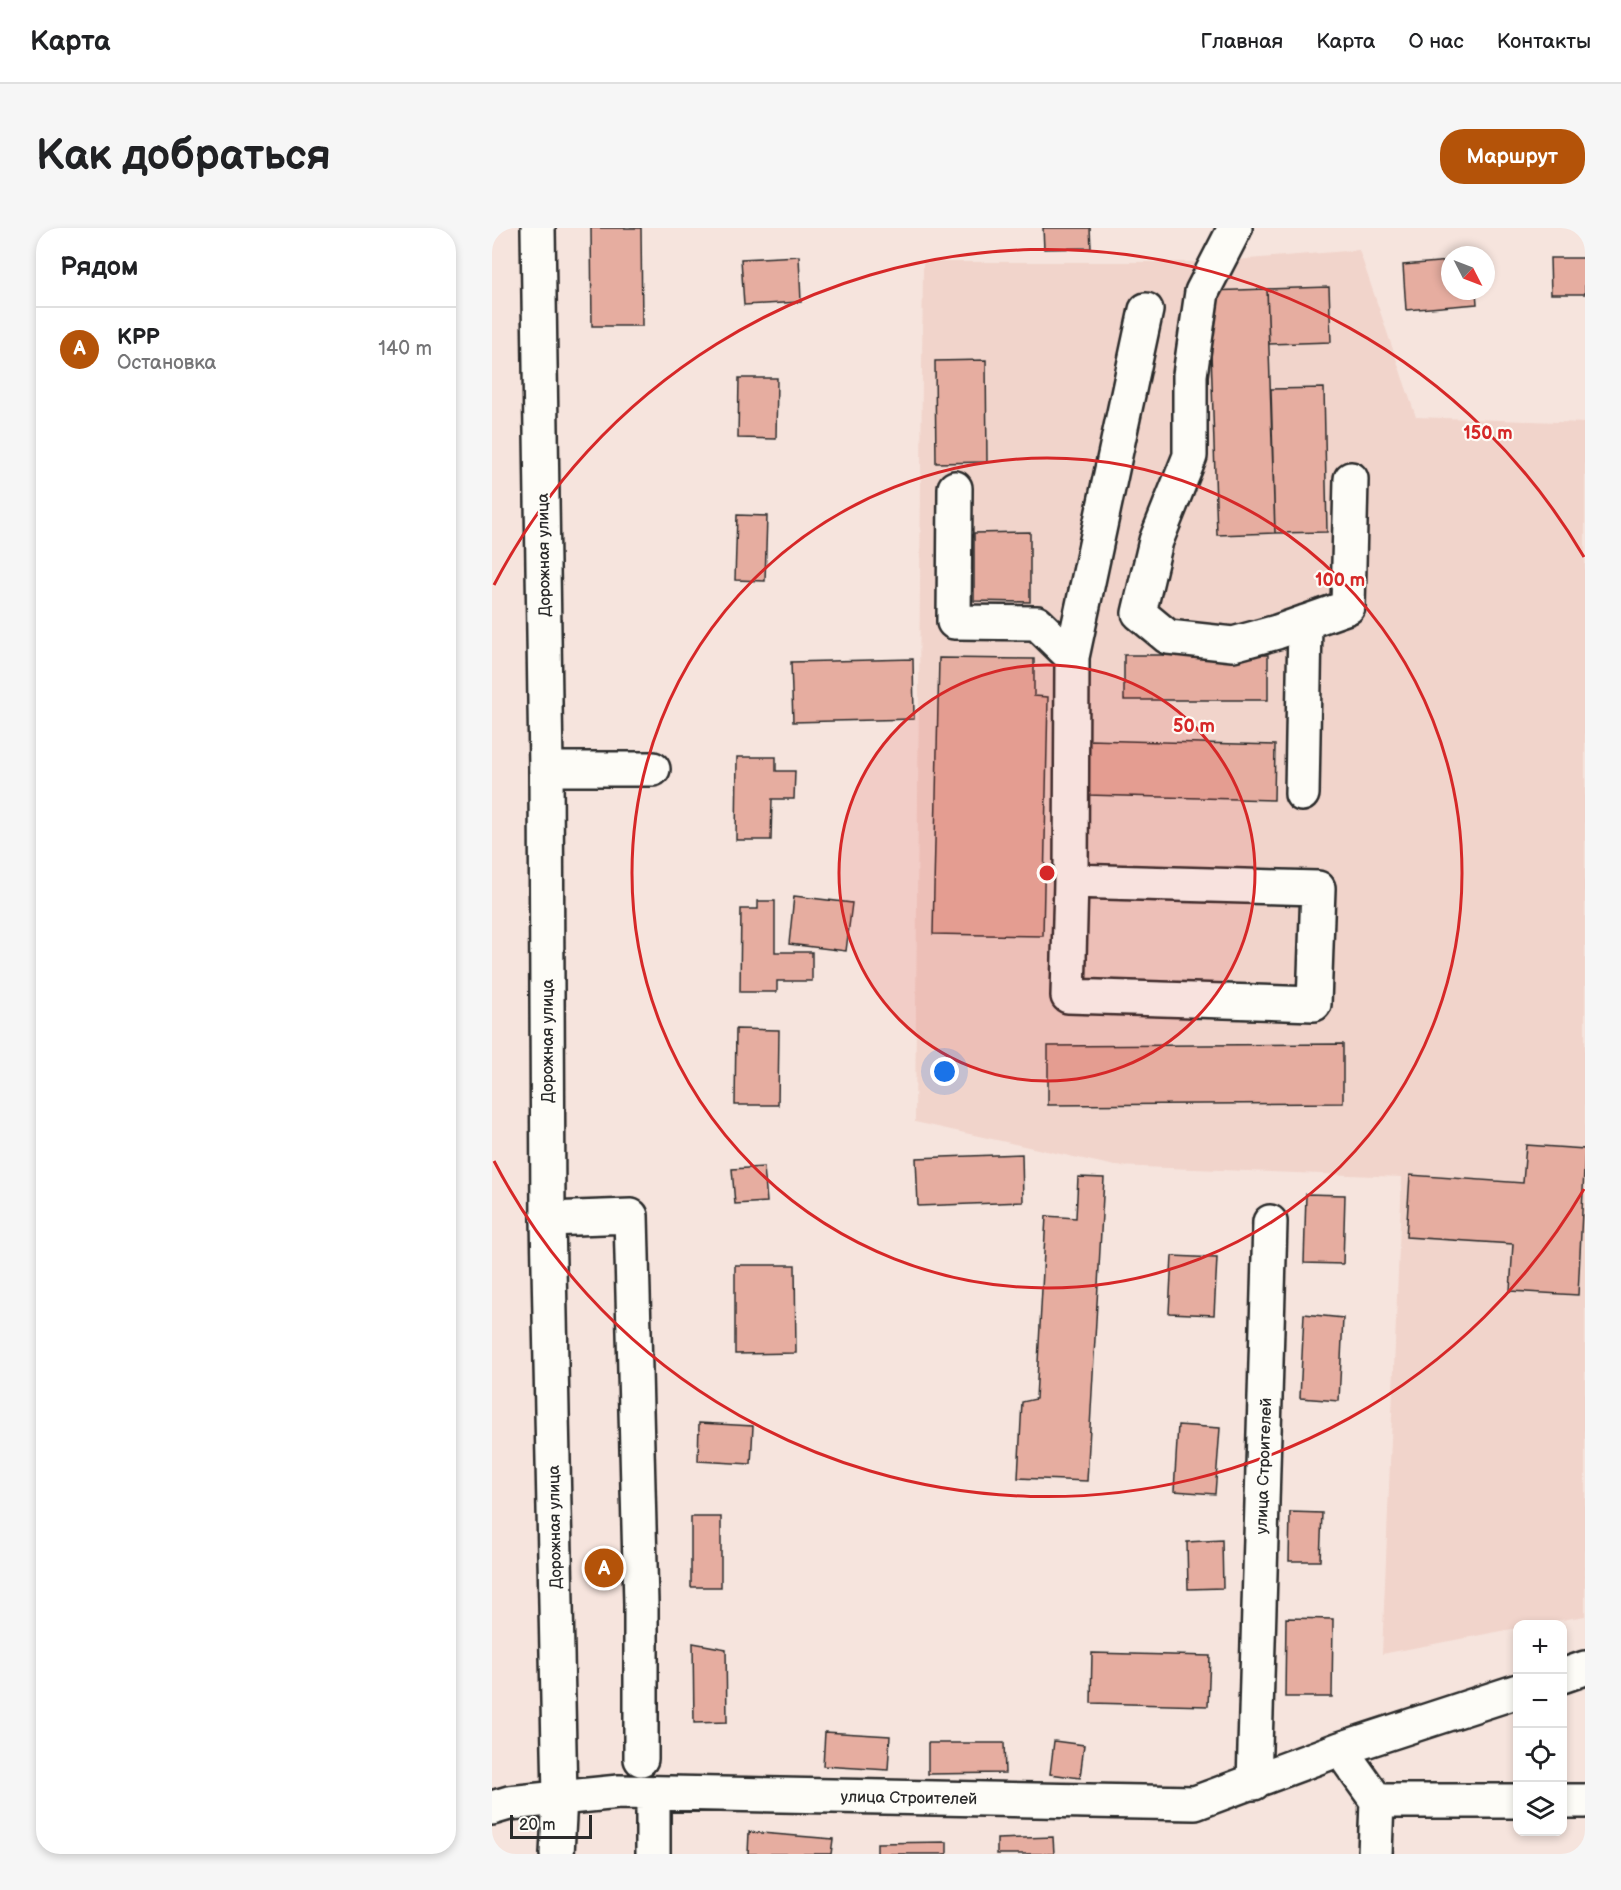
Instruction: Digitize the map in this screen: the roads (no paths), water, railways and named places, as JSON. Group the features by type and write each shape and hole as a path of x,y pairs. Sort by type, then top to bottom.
{"street":[{"name":"Дорожная улица","path":"538,228 546,769 548,1219 560,1797 558,1854"},
{"path":"1235,228 1202,292 1190,375 1190,456 1156,541 1139,613 1168,638 1233,644 1348,607 1351,479"},
{"path":"1071,881 1318,888 1314,1004 1068,996 1072,657 1146,310"},
{"path":"955,488 954,622 1037,623 1072,657"},
{"path":"1302,794 1305,622"},
{"path":"546,769 653,769"},
{"path":"548,1219 631,1216 641,1604 641,1759"},
{"name":"улица Строителей","path":"1254,1783 1270,1222"},
{"path":"1567,1675 1585,1668"},
{"name":"улица Строителей","path":"492,1808 560,1797 619,1792 1196,1803 1340,1749 1513,1693"},
{"path":"1340,1749 1377,1801 1374,1854"},
{"path":"653,1793 653,1854"},
{"path":"1377,1801 1513,1801"},
{"path":"1567,1801 1585,1801"}],"place":[{"name":"KPP","path":"604,1568"}]}
